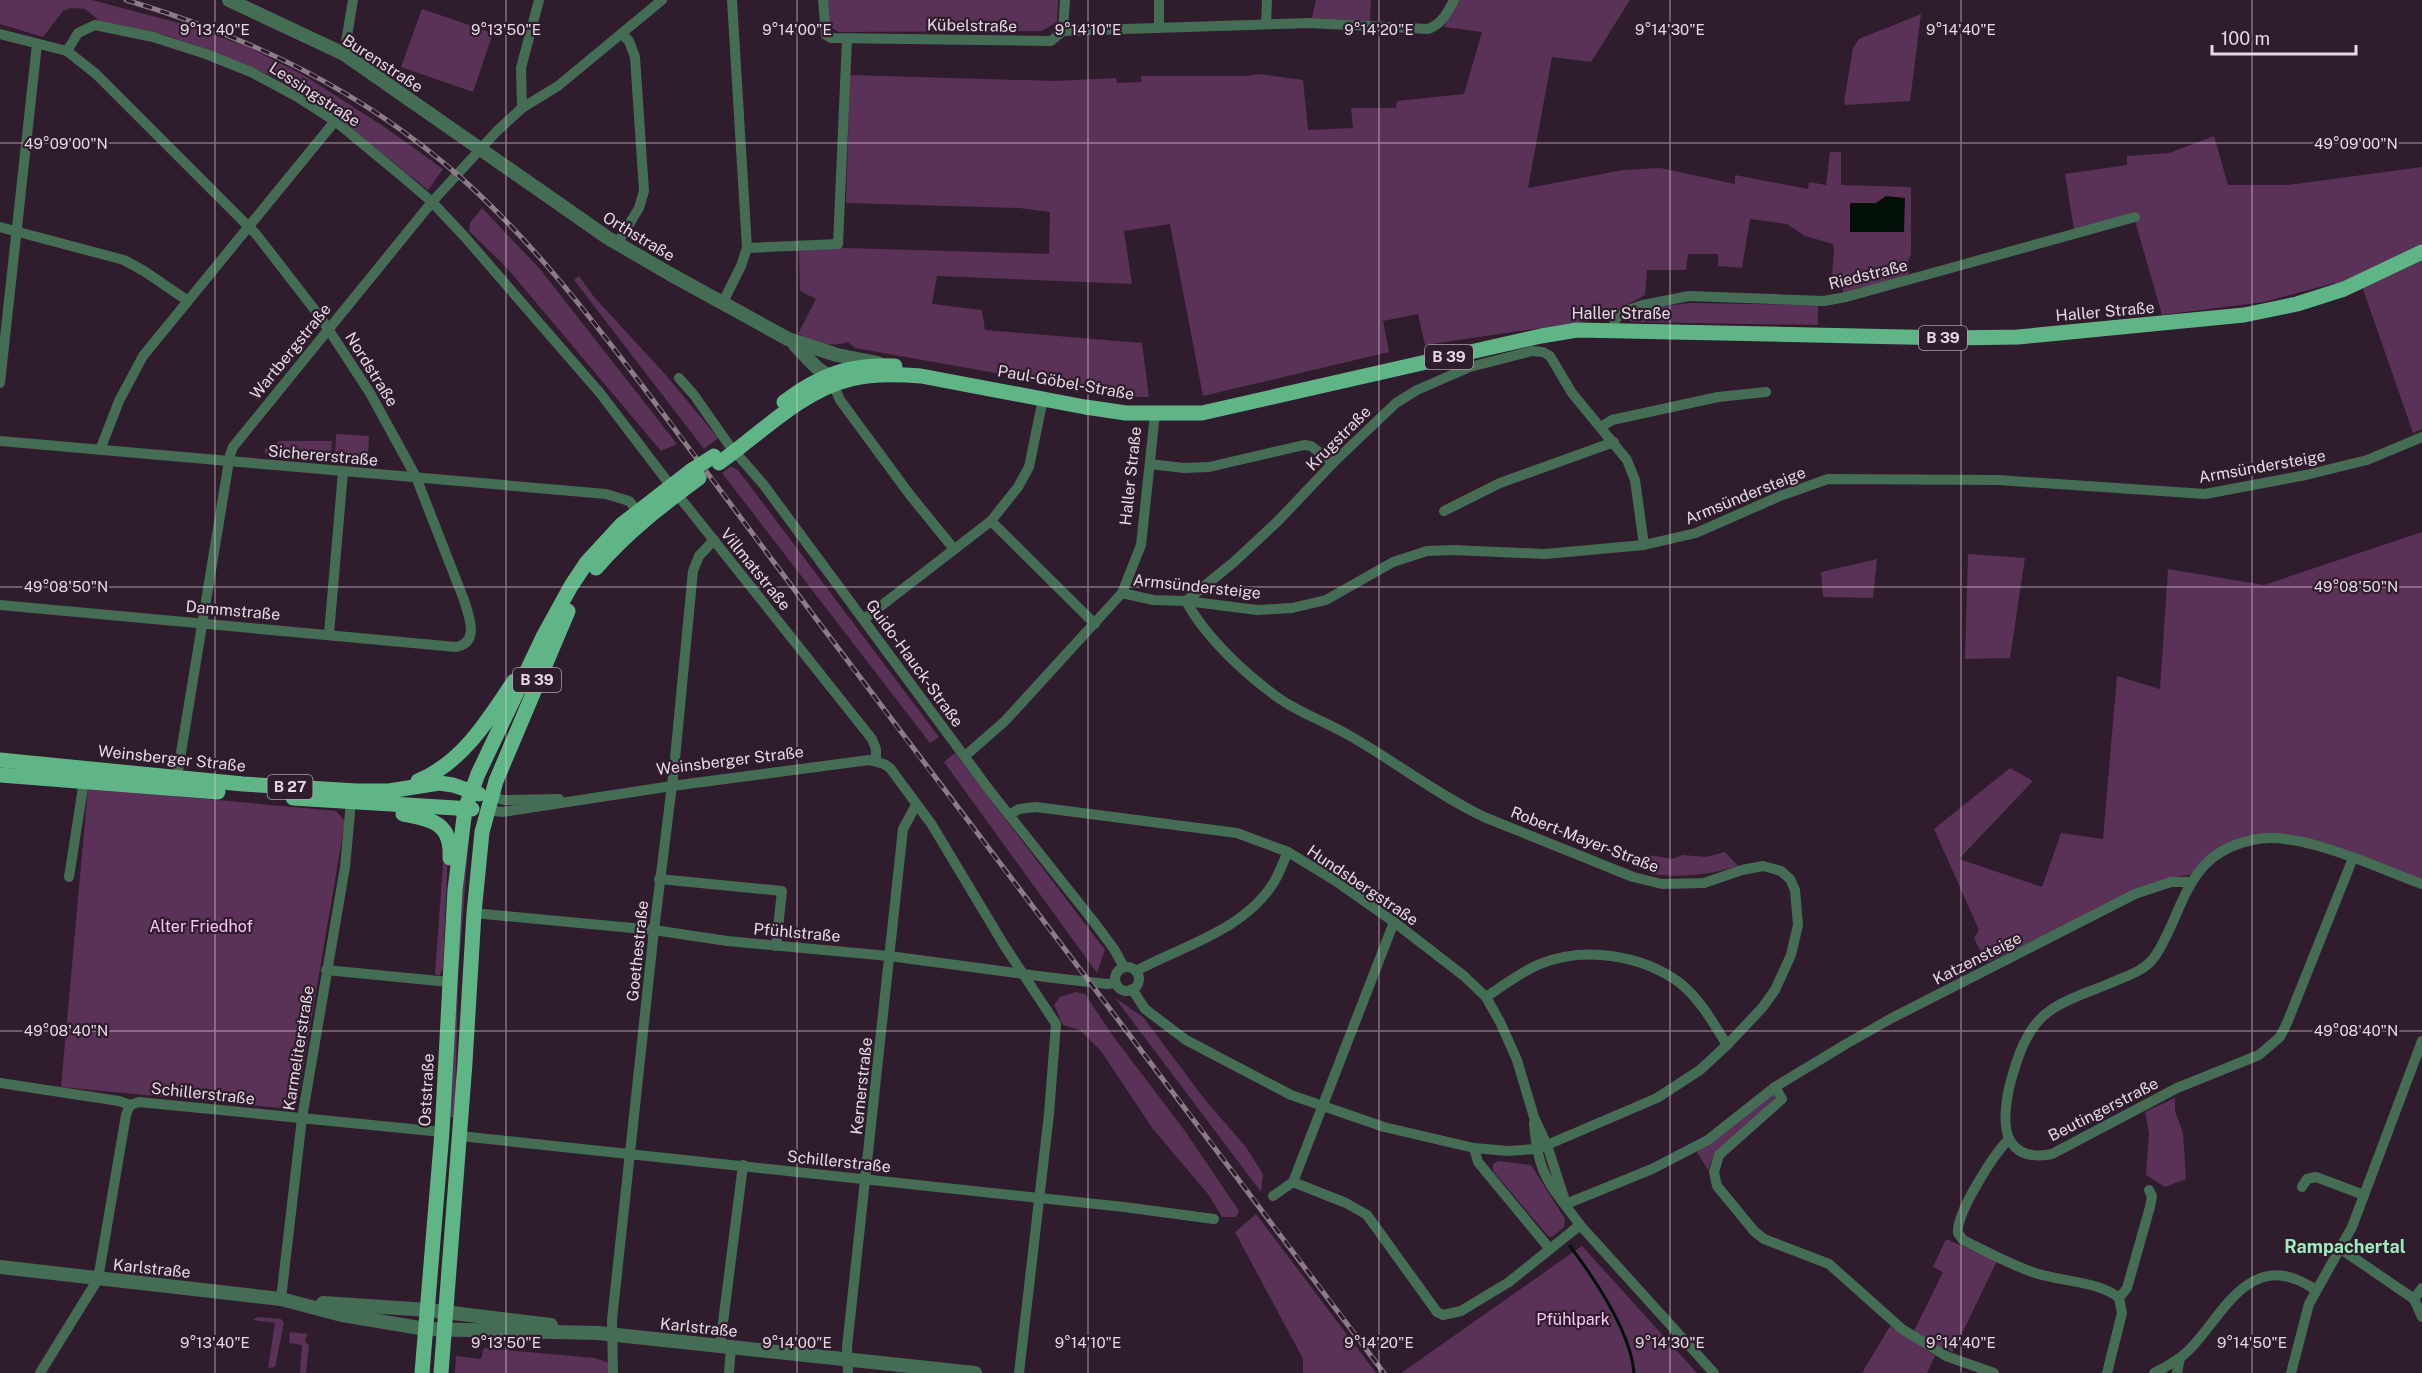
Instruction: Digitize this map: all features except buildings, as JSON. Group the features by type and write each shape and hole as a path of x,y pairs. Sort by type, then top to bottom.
{"main road":[{"name":"Haller Straße","path":"1155,414 1202,413 1541,336 1577,330 1950,338 2018,337 2244,315 2297,304 2358,284 2422,252"},
{"name":"Paul-Göbel-Straße","path":"674,489 849,368 873,365 898,366 970,384"},
{"name":"Paul-Göbel-Straße","path":"831,380 897,374 970,384 1126,413 1155,414"},
{"name":"B 39","path":"402,788 438,771 467,746 544,635 566,594 587,562 638,510 674,489"},
{"name":"B 39","path":"489,804 555,638 579,591 625,536 674,489"},
{"path":"465,809 470,792 544,635"},
{"name":"Weinsberger Straße","path":"0,760 243,784 357,791 377,792 439,783 453,785 470,792 489,804"},
{"name":"Weinsberger Straße","path":"0,775 354,803 465,809 489,804"},
{"name":"B 27","path":"354,803 380,812 424,818 441,827 449,837 450,870 455,890"},
{"path":"441,1373 460,1136 474,913 482,832 489,804"},
{"name":"Oststraße","path":"422,1373 442,1132 455,890 465,809"}],"street":[{"name":"Burenstraße","path":"229,0 344,54 479,150"},
{"path":"344,54 353,0"},
{"path":"522,108 521,68 539,0"},
{"name":"Wartbergstraße","path":"177,777 229,462 237,441 432,202 479,150 522,108 558,86 662,0"},
{"path":"723,302 741,266 747,248 732,0"},
{"name":"Kübelstraße","path":"823,0 826,35 831,38 1051,41 1063,31 1266,24 1309,23 1428,30 1437,26 1445,17 1454,0"},
{"path":"1063,31 1065,0"},
{"path":"1158,28 1159,0"},
{"path":"1266,24 1267,0"},
{"name":"Lessingstraße","path":"67,51 78,33 95,25 153,37 206,54 251,72 296,96 335,121 432,202"},
{"path":"0,34 67,51"},
{"path":"617,244 639,208 644,191 635,57 629,41 622,34"},
{"path":"747,248 838,244 846,105 847,39"},
{"path":"0,383 37,44"},
{"name":"Nordstraße","path":"67,51 96,74 248,226 267,247 328,328 370,393 416,477 470,616 471,632 462,645"},
{"path":"100,450 103,438 135,369 248,226 335,121"},
{"name":"Orthstraße","path":"479,150 617,244 788,339 818,350 898,366"},
{"name":"Villmatstraße","path":"432,202 600,393 872,739 876,749 876,761"},
{"name":"Riedstraße","path":"1614,329 1615,319 1625,311 1662,300 1689,296 1824,301 2135,217"},
{"path":"0,227 124,260 188,301"},
{"name":"Orthstraße","path":"788,339 810,358 820,372 831,380"},
{"path":"818,350 829,362 831,380 840,400 954,549"},
{"name":"Krugstraße","path":"1186,601 1271,528 1333,463 1396,403 1417,390 1470,367 1532,351 1543,352 1553,359 1572,393 1600,427"},
{"name":"Guido-Hauck-Straße","path":"679,378 732,448 763,484 1009,815 1094,921 1124,967"},
{"path":"1644,545 1635,480 1627,460 1600,427 1612,420 1718,397 1766,392"},
{"path":"864,619 991,521 1018,488 1029,466 1043,399"},
{"name":"Haller Straße","path":"965,756 1005,721 1122,593 1141,545 1155,414"},
{"name":"Armsündersteige","path":"1122,593 1153,600 1186,601 1257,610 1292,608 1326,600 1393,562 1427,551 1545,554 1644,545 1696,533 1780,496 1828,478 1998,480 2205,494 2306,475 2367,460 2422,437"},
{"name":"Sichererstraße","path":"0,441 606,494 629,501 638,510"},
{"path":"1444,511 1500,483 1614,442"},
{"path":"1150,464 1184,468 1209,467 1304,445 1311,446 1333,463"},
{"path":"329,634 343,472"},
{"path":"991,521 1095,624"},
{"name":"Goethestraße","path":"613,1373 605,1334 631,1153 659,879 672,786 693,571 699,556 714,540"},
{"name":"Robert-Mayer-Straße","path":"1186,601 1198,622 1245,670 1284,701 1352,737 1460,806 1633,877 1662,884 1704,883 1742,870 1763,866 1772,867 1790,879 1795,890 1798,926 1791,955 1775,990 1762,1008 1700,1070 1657,1098 1542,1147"},
{"name":"Dammstraße","path":"0,605 456,647 462,645"},
{"path":"876,761 890,768 932,825 1023,974 1053,1016 1057,1028 1019,1373"},
{"name":"Weinsberger Straße","path":"489,804 504,800 589,798 876,761"},
{"path":"69,877 84,781"},
{"name":"Karmeliterstraße","path":"281,1299 302,1118 354,803"},
{"name":"Kernerstraße","path":"848,1373 846,1358 903,829 916,805"},
{"name":"Hundsbergstraße","path":"1009,815 1019,808 1036,807 1237,834 1288,852 1334,880 1394,922 1464,976 1486,997 1517,1060 1542,1147 1548,1182 1580,1225 1714,1373"},
{"path":"2120,1298 2104,1289 2033,1273 1963,1240 1958,1233 1957,1226 1960,1216 1997,1151 2009,1139 2006,1109 2009,1091 2021,1051 2032,1028 2052,1009 2135,972 2151,961 2162,946 2190,882 2199,870 2219,854 2241,843 2255,839 2286,840 2324,848 2422,884"},
{"path":"1136,971 1212,934 1239,918 1274,882 1288,852"},
{"name":"Beutingerstraße","path":"2009,1139 2014,1146 2027,1154 2035,1156 2052,1154 2146,1104 2244,1062 2271,1046 2280,1037 2287,1023 2353,858"},
{"path":"659,879 782,891 776,946"},
{"name":"Katzensteige","path":"1566,1204 1652,1169 1708,1140 1775,1087 1892,1018 2136,894 2171,882 2190,882"},
{"name":"Pfühlstraße","path":"474,913 654,930 776,946 889,956 1107,984 1116,983"},
{"path":"1273,1196 1293,1182 1394,922"},
{"path":"1486,997 1540,964 1569,957 1598,955 1629,959 1679,982 1710,1018 1727,1045"},
{"path":"1132,989 1120,989 1115,975 1124,967 1136,971"},
{"path":"326,970 449,982"},
{"path":"1132,989 1138,981 1136,971"},
{"path":"1132,989 1145,1009 1186,1040 1263,1082 1321,1107 1384,1127 1474,1148 1508,1151 1542,1147"},
{"path":"2291,1373 2305,1317 2316,1290 2341,1249 2364,1195 2422,1041"},
{"name":"Schillerstraße","path":"0,1083 44,1088 130,1105 139,1102 442,1132"},
{"path":"1775,1087 1782,1099 1719,1155 1714,1172 1717,1186 1754,1231 1764,1239 1829,1263 1902,1329 1946,1356 1994,1373"},
{"path":"40,1373 98,1279 126,1115 130,1105"},
{"name":"Schillerstraße","path":"460,1136 743,1165 1214,1219"},
{"path":"1474,1148 1478,1162 1549,1248"},
{"path":"729,1373 725,1347 743,1165"},
{"path":"2302,1187 2307,1179 2316,1177 2364,1195"},
{"path":"1293,1182 1346,1203 1367,1215 1437,1312 1443,1316 1461,1311 1479,1301 1521,1273 1580,1225"},
{"path":"2107,1373 2122,1313 2120,1298 2127,1288 2150,1208 2152,1196 2149,1190"},
{"path":"2341,1249 2414,1299 2422,1317"},
{"name":"Karlstraße","path":"0,1267 281,1299 342,1315 426,1329 605,1334"},
{"path":"2154,1373 2180,1358 2236,1294 2253,1281 2266,1277 2286,1277 2316,1290"},
{"path":"2414,1299 2422,1288"},
{"name":"Karlstraße","path":"300,1303 445,1312 553,1325 605,1334 975,1373"},
{"path":"2177,1373 2180,1358"}],"green space":[{"path":"0,0 92,0 186,25 248,47 305,76 386,128 443,169 428,190 316,101 272,76 206,49 165,35 102,23 85,9 71,8 63,11 43,37 0,24"},
{"path":"826,0 1058,0 1057,22 1042,31 839,32 828,26"},
{"path":"1316,0 1371,0 1370,21 1312,18"},
{"path":"1457,0 1630,0 1591,62 1552,57 1528,188 1623,170 1660,168 1735,184 1735,175 1808,189 1809,182 1826,185 1830,152 1841,152 1841,185 1911,187 1911,254 1907,264 1909,274 1843,295 1843,276 1832,275 1833,244 1805,236 1787,224 1750,219 1742,268 1718,266 1718,254 1688,254 1686,270 1647,270 1645,295 1601,319 1425,345 1418,314 1383,321 1389,352 1203,396 1170,224 1124,231 1132,284 937,276 932,304 982,310 985,330 1142,343 1149,397 1131,397 855,348 848,342 835,345 823,344 798,334 816,299 800,291 799,250 845,248 1049,254 1050,212 1019,208 846,203 850,75 1056,81 1116,78 1117,83 1141,82 1141,76 1259,74 1303,80 1308,130 1353,128 1351,108 1396,108 1397,101 1464,94 1482,32 1444,27","holes":["1850,203 1876,203 1850,232"]},
{"path":"422,9 493,33 473,92 401,67"},
{"path":"1921,14 1910,101 1846,105 1844,102 1853,48 1859,39"},
{"path":"2214,136 2228,185 2288,185 2422,167 2422,429 2413,433 2363,289 2340,297 2335,283 2264,302 2162,315 2133,214 2074,230 2065,174 2127,165 2127,156 2169,153"},
{"path":"482,208 540,269 677,444 661,451 506,267 469,231 470,223"},
{"path":"579,276 594,297 665,374 718,438 704,449 574,280"},
{"path":"1690,303 1818,305 1818,325 1633,322 1626,319 1646,309"},
{"path":"336,434 369,436 368,457 335,455"},
{"path":"280,441 332,441 331,458 265,454 265,449"},
{"path":"731,466 738,470 939,737 930,743 722,473"},
{"path":"2422,532 2422,879 2320,844 2259,837 2227,846 2189,875 2166,879 1986,963 1974,938 1979,930 1934,829 2010,768 2033,781 1959,859 2042,887 2061,833 2103,839 2117,676 2160,689 2168,569 2264,585"},
{"path":"1968,554 2025,558 2010,658 1965,659"},
{"path":"1877,559 1873,598 1823,597 1821,572"},
{"path":"955,753 1105,950 1097,973 944,762"},
{"name":"Alter Friedhof","path":"88,788 336,811 345,821 298,1099 292,1109 61,1087"},
{"path":"469,835 458,980 455,1117 448,1117 461,894"},
{"path":"444,851 448,851 443,969 439,976 435,974"},
{"path":"1725,852 1738,866 1695,875 1651,874 1654,865 1645,861 1648,855 1672,859 1683,855 1706,857"},
{"path":"1076,992 1085,994 1113,1036 1185,1131 1239,1211 1236,1217 1222,1217 1208,1194 1153,1129 1101,1051 1080,1030 1063,1025 1054,1005 1060,997"},
{"path":"1115,998 1143,1017 1206,1101 1246,1147 1263,1174 1261,1192"},
{"path":"1772,1093 1775,1095 1774,1099 1713,1158 1708,1170 1697,1152"},
{"path":"2175,1098 2175,1111 2183,1133 2186,1179 2165,1187 2146,1175 2149,1133 2145,1112"},
{"path":"1498,1161 1531,1165 1565,1219 1564,1227 1552,1237 1548,1236 1493,1171 1493,1164"},
{"path":"1256,1214 1376,1373 1303,1373 1303,1359 1235,1232"},
{"path":"1946,1239 1997,1261 1953,1352 1913,1333 1943,1272 1933,1267"},
{"name":"Pfühlpark","path":"1582,1246 1697,1373 1401,1373"},
{"path":"257,1317 281,1319 284,1323 275,1367 268,1368 275,1323 253,1320"},
{"path":"1890,1326 1935,1356 1927,1373 1862,1373"},
{"path":"290,1332 308,1334 305,1340 309,1345 306,1373 300,1373 302,1345 289,1343"},
{"path":"484,1348 595,1358 609,1363 609,1373 455,1373 456,1356 481,1359"}],"shaded area":[{"path":"1886,196 1905,198 1904,232 1850,232 1850,203 1876,203"}],"waterway":[{"path":"1570,1246 1610,1306 1626,1341 1634,1373"}],"railway":[{"path":"126,0 217,31 260,49 343,92 422,145 485,200 533,250 641,384 1384,1373"}],"district":[{"name":"Rampachertal","path":"2345,1247"}]}
